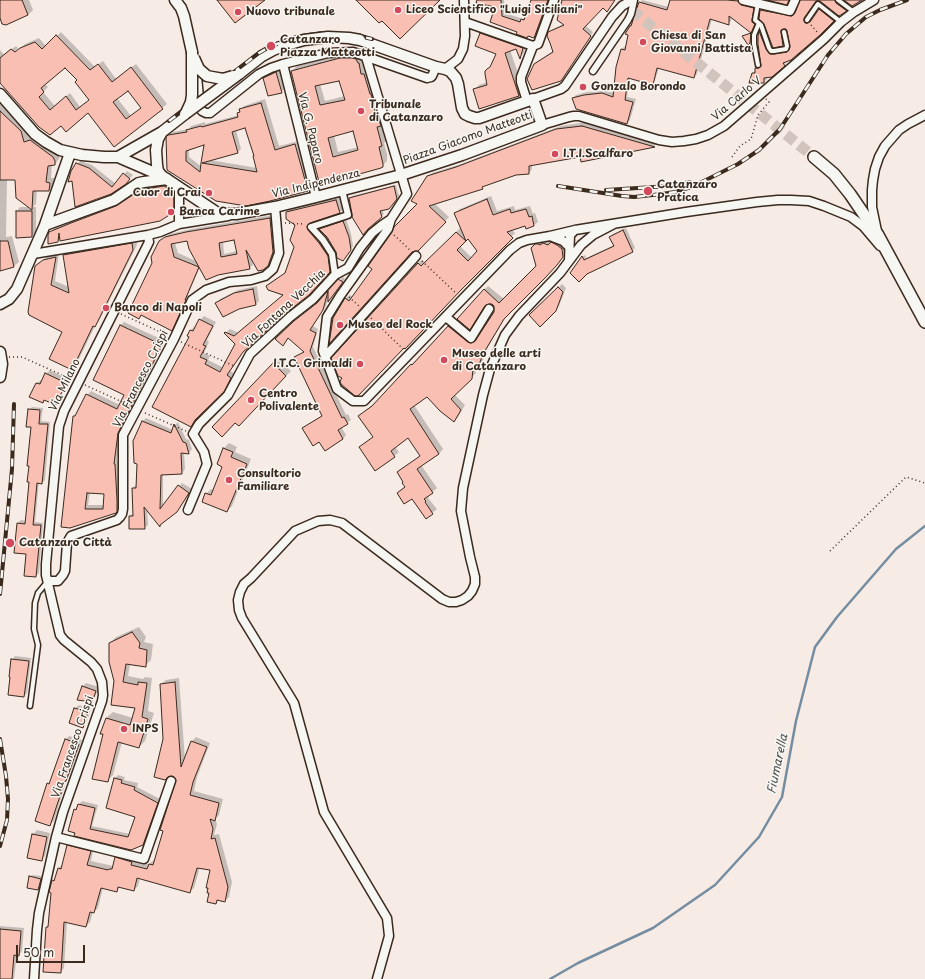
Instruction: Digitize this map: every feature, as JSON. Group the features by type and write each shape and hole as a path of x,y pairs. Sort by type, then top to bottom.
{"main road":[{"path":"814,157 834,174 850,194 878,235 925,322"}],"street":[{"path":"175,0 181,8 184,16 194,60 199,69 207,76 212,78 223,79 239,74"},
{"path":"178,0 183,6 189,23 194,52 200,108 206,113 210,113 259,74 271,68 328,53 353,52 427,78 431,77 440,68 458,59 463,49 465,36 464,0"},
{"path":"465,22 532,46 538,44 554,0"},
{"path":"532,46 521,77 521,82 530,100 562,89 612,17 622,6 633,0"},
{"path":"593,71 628,20 631,14 633,0"},
{"path":"743,0 790,11 794,0"},
{"name":"Via Carlo V","path":"542,125 569,116 579,116 659,140 672,142 696,139 708,135 724,126 841,22 874,0"},
{"path":"0,94 35,134 52,146 70,153 118,157 162,132 262,56 273,50 293,43 315,38 349,38 360,40 440,68"},
{"path":"186,114 192,95 192,52"},
{"path":"366,57 407,194 391,219 388,229 327,317 323,351 337,389 354,401 364,402 502,258 519,243 527,240 575,230 694,211 778,200 809,201 851,217 876,241 891,261"},
{"name":"Via G. Paparo","path":"283,64 316,197"},
{"name":"Piazza Giacomo Matteotti","path":"401,175 462,155 542,125 530,100 479,118 472,118 464,112 456,78 450,71 440,68"},
{"path":"878,235 872,207 872,190 874,175 880,157 885,146 899,130 925,115"},
{"path":"162,132 158,139 156,150 158,171 164,177"},
{"path":"0,304 9,299 17,289 45,225 70,153"},
{"name":"Via Indipendenza","path":"118,157 164,177 216,212 222,214 236,214"},
{"name":"Via Indipendenza","path":"33,254 148,235 179,224 275,207 401,175"},
{"path":"45,225 114,200 139,183 164,177"},
{"path":"179,187 179,224"},
{"path":"335,276 332,254 323,240 311,227 348,215 342,190"},
{"name":"Via Francesco Crispi","path":"34,979 39,913 56,838 63,812 102,701 103,689 97,668 60,635 48,581 58,581 63,575 67,543 71,536 120,518 123,509 123,435 174,339 192,300 206,290 229,282 251,280 265,276 274,269 279,253 275,207"},
{"name":"Via Fontana Vecchia","path":"188,510 207,464 204,452 193,434 199,424 228,395 250,354 290,317 313,299 335,276 348,268 360,248 372,234 391,219"},
{"path":"377,979 390,936 387,918 324,812 294,703 242,618 238,605 240,592 244,584 295,531 318,521 330,520 342,523 442,600 456,602 468,596 475,584 475,577 461,511 463,488 490,369 505,335 519,316 560,274 581,245 593,235 614,224"},
{"path":"575,230 580,236 581,245"},
{"path":"569,260 570,235 575,230"},
{"name":"Via Milano","path":"48,581 46,575 46,564 59,426 64,411 149,242 148,235"},
{"path":"550,236 563,241 569,247"},
{"path":"325,357 416,256"},
{"path":"446,317 471,338 489,309"},
{"path":"0,377 2,369 1,355"},
{"path":"56,838 144,859 172,781"}],"lane":[{"path":"838,0 854,12"},
{"path":"754,2 755,20 762,27 771,51 786,49 787,46 784,32"},
{"path":"807,20 818,4 841,22"},
{"path":"758,65 754,35 759,23"},
{"path":"30,706 38,645 34,628 35,603 38,593 48,581"}],"path":[{"path":"732,157 740,146 751,140 758,114 769,102 767,100"},
{"path":"276,222 304,224 311,227"},
{"path":"388,229 463,299"},
{"path":"344,291 409,355"},
{"path":"114,311 241,370"},
{"path":"1,355 22,357 65,376"},
{"path":"830,551 906,477 925,483"}],"building":[{"path":"0,0 22,0 28,15 6,25 2,24 0,18"},
{"name":"Nuovo tribunale","path":"217,0 265,0 235,23"},
{"name":"Liceo Scientifico \"Luigi Siciliani\"","path":"356,0 440,0 400,39 382,21 379,23"},
{"path":"477,0 501,0 502,16 520,22 521,19 524,20 531,0 548,0 534,38 528,36 527,38 516,34 517,32 490,22 495,7 476,3"},
{"path":"562,0 615,0 607,12 603,8 583,29 591,36 561,81 532,90 527,79 534,64 553,52 547,36 548,32 564,25 557,20"},
{"path":"670,0 738,1 741,5 754,8 752,22 755,24 751,33 729,16 729,25 710,19 694,78 657,68 653,85 628,78 625,100 633,102 627,124 576,109 572,98 602,93 613,97 616,67 621,49 625,50 628,35 625,34 631,26 639,2 667,10"},
{"path":"767,0 789,0 787,5"},
{"path":"800,0 835,0 836,3 847,11 839,16 820,1 816,1 804,18 805,23 810,22 819,9 834,21 791,60 783,63 785,66 772,77 764,78 764,83 749,83 752,73 755,73 755,68 759,68 761,66 758,44 759,31 766,49 770,54 787,52 790,47 787,31 784,29 781,30 783,46 773,48 764,24 759,19 760,10 792,16 795,13"},
{"path":"844,0 862,0 852,6"},
{"path":"480,33 523,48 520,59 516,49 505,53 519,96 479,109 473,89 487,85 485,71 490,67 496,54 475,46"},
{"path":"751,33 750,43 748,45 742,36"},
{"path":"56,35 90,70 98,64 112,82 131,67 163,109 114,147 88,113 66,132 61,126 50,135 39,127 0,83 0,58 11,49 15,52 20,48 35,42 42,49","holes":["65,68 77,80 75,82 89,100 76,110 66,96 50,110 39,97 44,92 41,88","128,91 141,108 126,119 113,102"]},
{"name":"Tribunale di Catanzaro","path":"340,58 356,59 359,63 361,74 364,74 373,101 377,120 379,120 381,126 377,127 382,146 379,147 383,167 331,182 330,180 319,182 291,71","holes":["339,81 345,100 320,105 315,86","353,131 358,150 333,157 328,138"]},
{"path":"276,72 282,93 268,96 263,78"},
{"path":"261,103 275,150 295,144 308,191 246,206 216,201 167,170 166,137 168,135 187,132 186,130 238,117 237,113 240,112 239,109","holes":["245,128 254,156 257,172 202,163 238,153 232,132","204,145 201,163 200,172 186,161 186,151"]},
{"path":"0,111 21,131 24,142 30,140 53,157 55,161 55,165 48,166 46,182 50,183 49,191 33,191 32,210 16,198 15,180 0,180"},
{"path":"582,126 655,147 581,162 580,157 529,166 529,174 516,175 482,187 483,189 429,206 446,222 418,251 412,252 329,344 333,318 345,298 349,301 372,269 368,266 394,227 417,204 411,201 427,176 456,167 556,129"},
{"path":"76,163 89,168 112,187 123,173 130,179 126,184 111,194 75,207 72,181 68,182 71,171"},
{"path":"164,186 174,192 174,212 160,221 60,241 59,233 58,242 48,244 49,232 116,206 140,190"},
{"path":"394,186 397,199 389,209 380,211 382,217 363,235 352,217 349,198"},
{"path":"487,199 493,215 510,209 511,213 526,209 529,217 532,216 534,226 526,229 525,226 507,232 513,238 358,396 355,396 341,384 340,381 342,378 338,376 331,358 418,263 421,266 456,232 466,241 454,213","holes":["468,239 477,251 468,261 457,250"]},
{"path":"336,200 340,213 310,223 307,226 308,230 328,256 330,272 309,295 286,313 243,352 227,375 231,378 224,392 195,420 191,427 152,407 189,337 187,336 190,330 193,331 199,319 213,326 203,345 206,346 200,357 207,360 205,364 220,372 235,344 224,333 225,332 234,336 283,295 268,290 266,286 285,273 294,247 290,240 295,225 286,219 286,212"},
{"path":"16,211 32,211 32,237 16,238"},
{"path":"270,218 273,252 268,266 263,270 258,271 246,250 250,269 218,275 206,280 199,267 172,331 141,315 139,319 128,313 152,263 151,257 159,241 165,237 186,232","holes":["234,240 237,254 221,257 219,243","187,241 189,249 199,267 174,257 171,244"]},
{"path":"343,221 349,237 351,250 343,261 337,258 336,252 327,237 319,229"},
{"path":"623,230 633,252 587,274 579,282 570,273 582,256 584,260 614,246 609,237"},
{"path":"0,241 8,241 14,267 0,271"},
{"path":"551,242 562,249 563,257 545,278 504,319 483,354 477,370 473,369 472,379 451,399 461,410 454,422 440,411 427,397 410,409 439,454 417,469 433,493 424,499 433,514 426,519 412,499 404,504 397,493 405,487 397,472 420,456 408,438 391,451 395,457 375,471 359,447 373,437 358,416 372,406 448,326 468,342 471,343 475,341 494,312 494,306 489,304 485,306 470,330 457,319 484,289 499,303 536,266 531,248 535,244 540,245 543,243 548,245"},
{"path":"132,243 133,250 95,327 93,326 72,370 49,359 62,332 29,315 28,312 35,266 43,260 56,257 51,285 69,293 63,255"},
{"path":"338,279 343,282 328,302 328,291 323,310 310,330 316,333 310,351 342,418 344,417 348,424 338,430 343,439 325,451 319,442 313,446 302,428 322,416 294,357 304,352 288,338 283,346 275,339 294,321 317,303"},
{"path":"558,287 563,292 556,311 540,327 529,315"},
{"path":"253,289 256,305 239,309 223,317 215,303 234,293"},
{"path":"120,325 162,345 118,433 114,464 117,512 70,528 61,527 73,416 75,416 86,394 117,409 124,395 93,380","holes":["87,493 104,494 103,509 85,509"]},
{"name":"Centro Polivalente","path":"273,363 286,376 239,426 235,423 222,437 212,427"},
{"path":"45,373 66,383 56,405 44,400 43,403 29,397 36,383 40,384"},
{"path":"28,409 40,410 39,424 48,424 42,484 37,483 33,525 41,525 36,577 24,576 26,554 14,553 17,523 25,524 27,504 29,466 27,466 31,427 26,427"},
{"path":"142,421 171,433 174,424 183,442 186,443 189,454 181,453 182,474 161,475 160,509 178,485 189,493 177,512 160,525 160,527 144,507 145,529 129,529 129,516 133,516 132,488 136,488 137,464 134,463 133,441"},
{"name":"Consultorio Familiare","path":"223,448 233,452 231,457 247,464 227,512 202,502 205,493 211,495 222,467 217,464"},
{"path":"132,632 140,643 139,648 147,650 146,667 126,664 123,682 138,685 138,682 147,683 142,717 148,719 139,748 118,742 108,782 92,779 103,734 100,734 106,718 130,725 135,708 111,705 114,681 109,662 109,643"},
{"path":"11,659 29,661 24,697 8,695"},
{"path":"175,682 181,767 191,741 207,747 193,782 190,795 219,803 215,821 210,819 213,829 211,839 215,838 228,887 225,902 217,900 216,904 207,902 209,893 207,893 208,888 206,888 210,870 197,868 190,893 137,878 134,891 118,887 117,892 101,888 94,913 90,912 86,927 64,922 61,973 43,972 46,927 48,927 51,893 49,892 52,880 54,881 58,868 61,869 67,845 91,851 87,865 108,870 112,869 115,857 132,862 131,865 147,869 149,864 153,865 163,831 160,830 176,780 172,776 165,780 154,777 163,739 160,684"},
{"path":"82,686 96,691 92,702 77,700"},
{"path":"74,708 88,712 83,728 69,723"},
{"path":"65,739 79,744 50,826 35,821 47,783 49,784"},
{"path":"114,778 122,780 121,783 135,787 134,790 158,803 143,845 131,850 74,836 75,833 68,831 74,809 76,810 78,804 95,808 90,829 128,837 135,817 106,808"},
{"path":"32,834 47,837 42,861 27,858"},
{"path":"29,876 41,879 38,890 27,888"},
{"path":"0,929 21,931 19,956 14,955 12,979 0,979"}],"waterway":[{"name":"Fiumarella","path":"550,979 578,963 653,928 715,885 759,837 782,797 796,721 815,647 837,617 896,549 925,526"}],"tunnel":[{"path":"619,0 814,157"}],"railway":[{"path":"558,186 634,197 662,194 691,187 738,164 759,150 780,129 828,55 846,34 866,17 907,0"},
{"path":"169,121 259,53 271,46 296,37 323,33 355,35 372,39"},
{"path":"606,190 670,186 690,182"},
{"path":"0,594 12,469 14,404"},
{"path":"0,739 8,799 7,820 0,846"}],"place":[{"name":"Liceo Scientifico \"Luigi Siciliani\"","path":"398,10"},
{"name":"Nuovo tribunale","path":"238,12"},
{"name":"Chiesa di San Giovanni Battista","path":"643,42"},
{"name":"Catanzaro Piazza Matteotti","path":"271,46"},
{"name":"Gonzalo Borondo","path":"583,87"},
{"name":"Tribunale di Catanzaro","path":"361,111"},
{"name":"I.T.I.Scalfaro","path":"555,154"},
{"name":"Catanzaro Pratica","path":"648,191"},
{"name":"Cuor di Crai","path":"209,193"},
{"name":"Banca Carime","path":"171,212"},
{"name":"Banco di Napoli","path":"106,308"},
{"name":"Museo del Rock","path":"340,325"},
{"name":"Museo delle arti di Catanzaro","path":"444,360"},
{"name":"I.T.C. Grimaldi","path":"360,364"},
{"name":"Centro Polivalente","path":"251,400"},
{"name":"Consultorio Familiare","path":"229,480"},
{"name":"Catanzaro Città","path":"10,543"},
{"name":"INPS","path":"124,729"}]}
